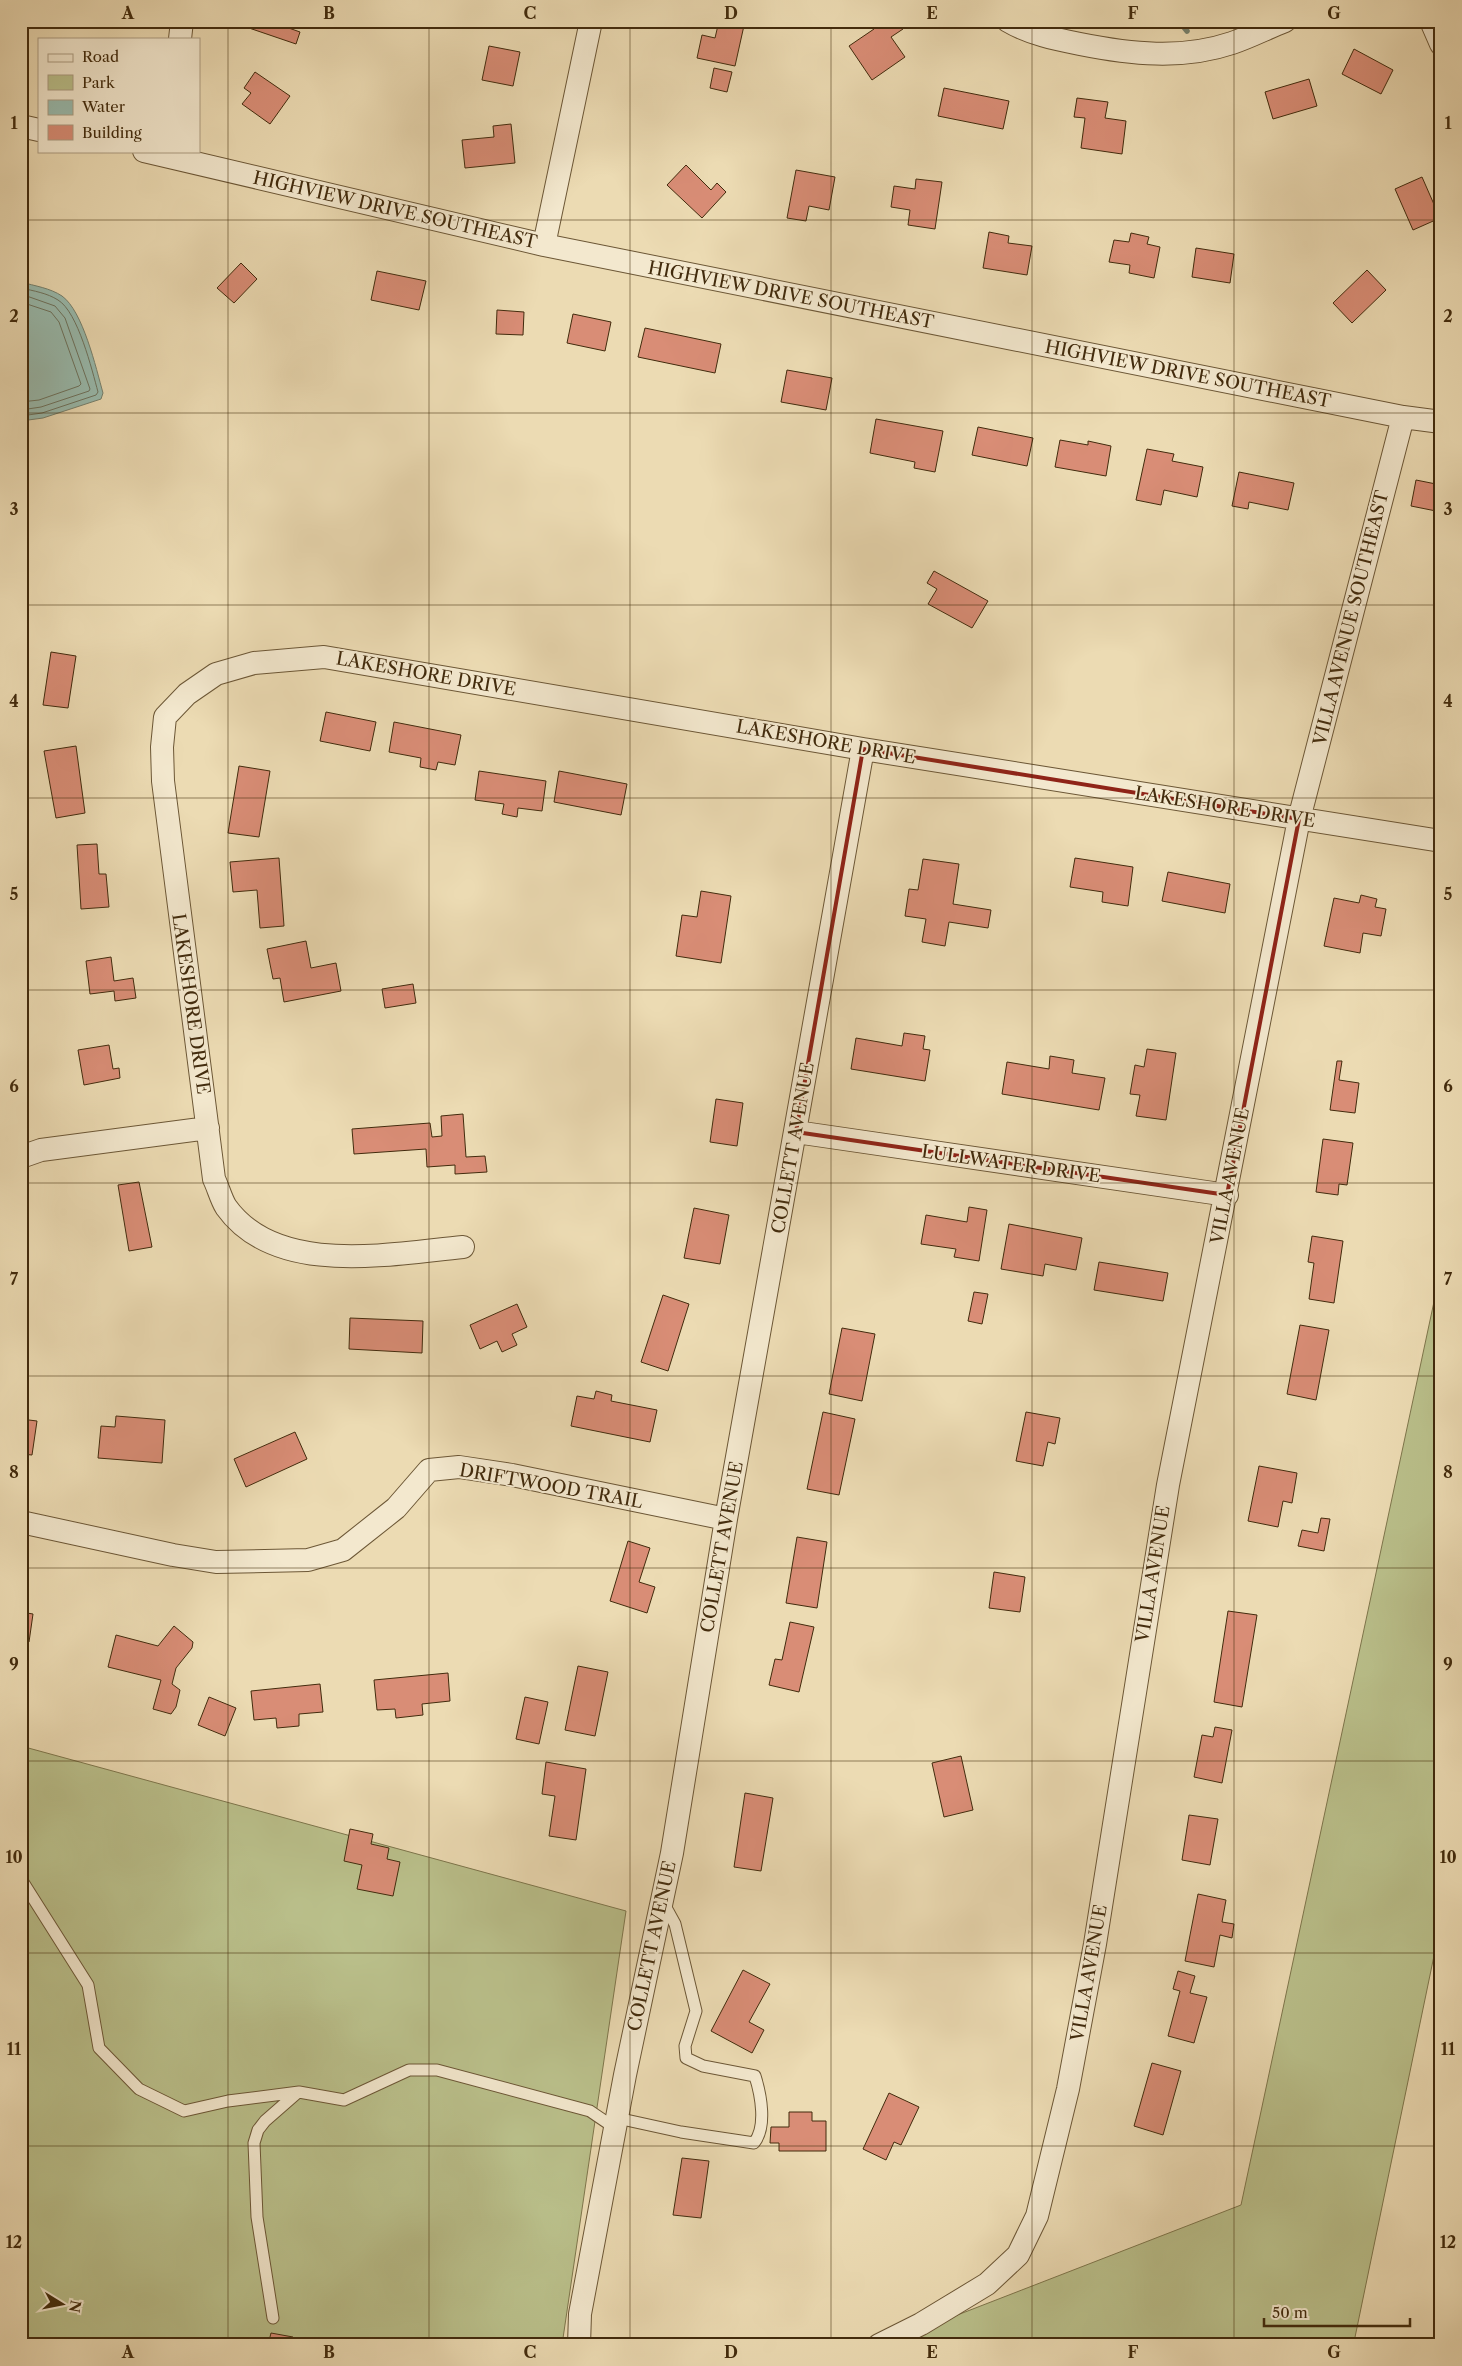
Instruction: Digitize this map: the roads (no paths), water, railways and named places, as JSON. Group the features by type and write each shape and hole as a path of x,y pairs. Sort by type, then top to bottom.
{"street":[{"path":"180,38 182,21"},
{"path":"544,245 592,21"},
{"path":"1008,21 1025,31 1063,41 1122,52 1154,54 1180,53 1231,44 1285,21"},
{"path":"1431,21 1441,44"},
{"path":"21,126 38,130"},
{"name":"HIGHVIEW DRIVE SOUTHEAST","path":"158,153 544,245 1441,422"},
{"name":"VILLA AVENUE SOUTHEAST","path":"1299,819 1403,416"},
{"name":"LAKESHORE DRIVE","path":"463,1247 375,1255 316,1255 284,1248 249,1230 226,1206 214,1179 163,781 162,747 165,717 187,694 216,674 254,662 324,657 863,748 1441,842"},
{"name":"COLLETT AVENUE","path":"579,2344 580,2314 616,2123 672,1853 726,1519 863,748"},
{"name":"VILLA AVENUE","path":"879,2345 921,2324 987,2284 1018,2254 1037,2216 1066,2098 1095,1944 1168,1485 1227,1195 1299,819"},
{"path":"21,1157 41,1150 208,1128"},
{"name":"LULLWATER DRIVE","path":"796,1132 1227,1195"},
{"name":"DRIFTWOOD TRAIL","path":"21,1522 173,1555 216,1562 308,1560 343,1550 396,1508 429,1470 459,1467 512,1475 726,1519"}],"lane":[{"path":"21,1880 88,1985 99,2048 139,2089 184,2111 228,2101 299,2092 344,2100 409,2070 438,2070 590,2110 616,2123 754,2143 760,2136 759,2090 755,2076 703,2066 686,2058 685,2046 696,2011 675,1924 662,1900"},
{"path":"273,2318 257,2217 254,2143 258,2130 265,2121 299,2092"}],"water":[{"path":"21,282 52,291 70,303 88,341 103,393 101,399 43,418 21,421"}],"waterway":[{"path":"1179,21 1187,31"}]}
